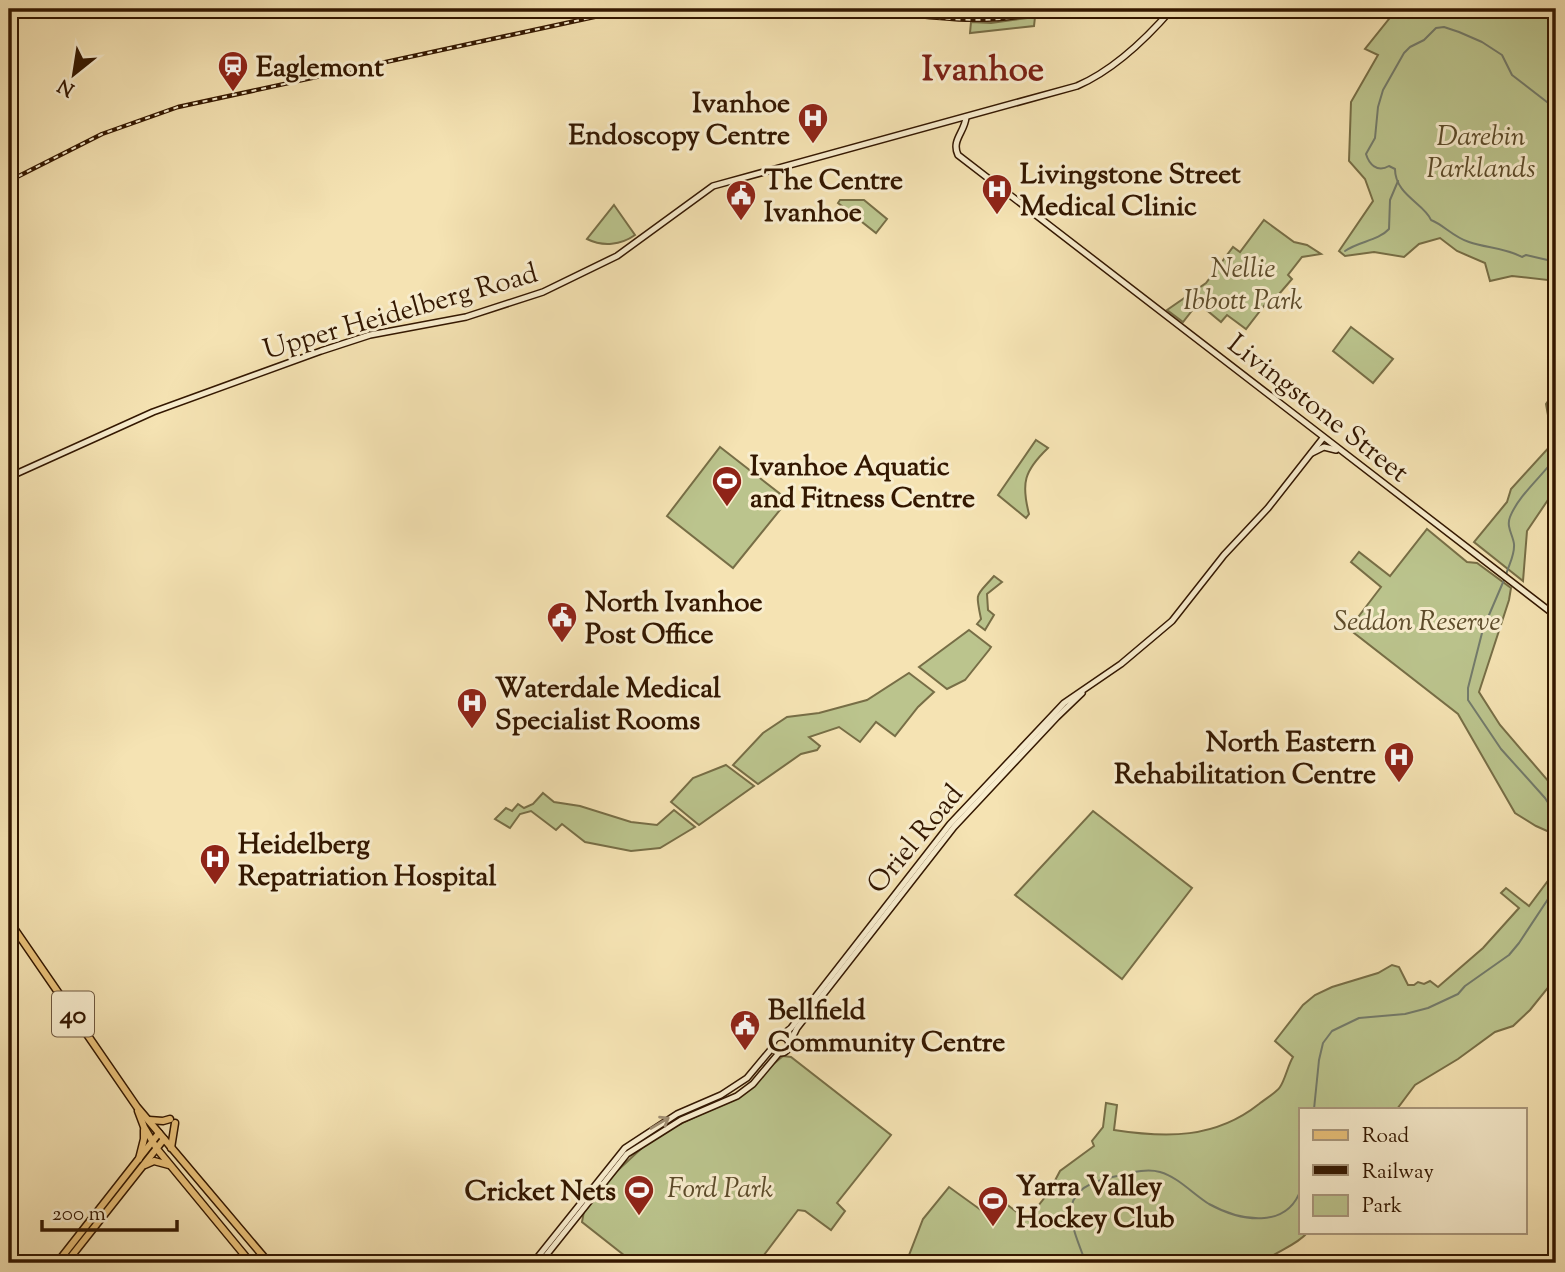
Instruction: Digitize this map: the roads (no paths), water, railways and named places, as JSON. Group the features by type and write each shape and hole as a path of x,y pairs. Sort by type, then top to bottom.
{"main road":[{"name":"Upper Heidelberg Road","path":"9,477 153,412 332,347 370,335 466,317 543,292 617,256 713,186 1084,83 1130,51 1172,9"},
{"name":"Livingstone Street","path":"966,117 965,127 955,149 964,160 1556,616"},
{"name":"Oriel Road","path":"781,1036 791,1028 938,843 1057,717 1095,682 1172,621 1224,555 1268,508 1323,438"},
{"path":"1310,454 1327,447 1345,454"},
{"name":"Oriel Road","path":"789,1044 797,1028 938,843"},
{"name":"40","path":"9,921 137,1107 269,1263"},
{"path":"533,1263 625,1148 677,1114 721,1095 747,1078 773,1047 774,1041 781,1036 786,1038 788,1049 779,1053 753,1084 737,1096 681,1120 627,1154 540,1263"},
{"path":"773,1047 779,1053"},
{"name":"40","path":"137,1107 144,1127 157,1149 251,1263"},
{"path":"149,1120 173,1121 171,1148"},
{"path":"139,1159 144,1127"},
{"path":"57,1263 159,1133"},
{"path":"66,1263 164,1139"},
{"path":"145,1164 154,1161 171,1166"}],"waterway":[{"path":"1556,109 1512,75 1502,55 1459,32 1444,27 1436,28 1404,53 1383,90 1378,107 1375,138 1366,154 1377,168 1389,166 1395,169 1396,178 1405,192 1431,220 1458,237 1522,257 1526,255 1556,262"},
{"path":"1345,251 1389,229 1390,200 1398,181"},
{"path":"1506,575 1514,548 1510,517 1556,457"},
{"path":"1504,580 1483,629 1468,688 1468,700 1501,749 1545,798 1556,815"},
{"path":"1314,1108 1319,1060 1323,1043 1332,1031 1359,1018 1405,1014 1428,1008 1458,994 1465,986 1509,955 1556,887"},
{"path":"1086,1263 1075,1232 1072,1207 1075,1197 1083,1188 1097,1181 1138,1171 1160,1172 1209,1204 1248,1218 1274,1216 1285,1211 1299,1193"}],"railway":[{"path":"9,181 102,134 178,107 631,9"},
{"path":"856,9 979,20 1003,19 1051,9"}],"place":[{"name":"Eaglemont","path":"233,93"},
{"name":"Ivanhoe Endoscopy Centre","path":"813,145"},
{"name":"Livingstone Street Medical Clinic","path":"997,216"},
{"name":"The Centre Ivanhoe","path":"741,222"},
{"name":"Ivanhoe Aquatic and Fitness Centre","path":"727,508"},
{"name":"North Ivanhoe Post Office","path":"562,644"},
{"name":"Waterdale Medical Specialist Rooms","path":"472,730"},
{"name":"North Eastern Rehabilitation Centre","path":"1399,784"},
{"name":"Heidelberg Repatriation Hospital","path":"215,886"},
{"name":"Bellfield Community Centre","path":"745,1052"},
{"name":"Cricket Nets","path":"639,1217"},
{"name":"Yarra Valley Hockey Club","path":"993,1228"}],"district":[{"name":"Ivanhoe","path":"983,68"}],"park label":[{"name":"Darebin Parklands","path":"1481,151"},
{"name":"Nellie Ibbott Park","path":"1243,283"},
{"name":"Seddon Reserve","path":"1417,620"},
{"name":"Ford Park","path":"720,1187"}]}
